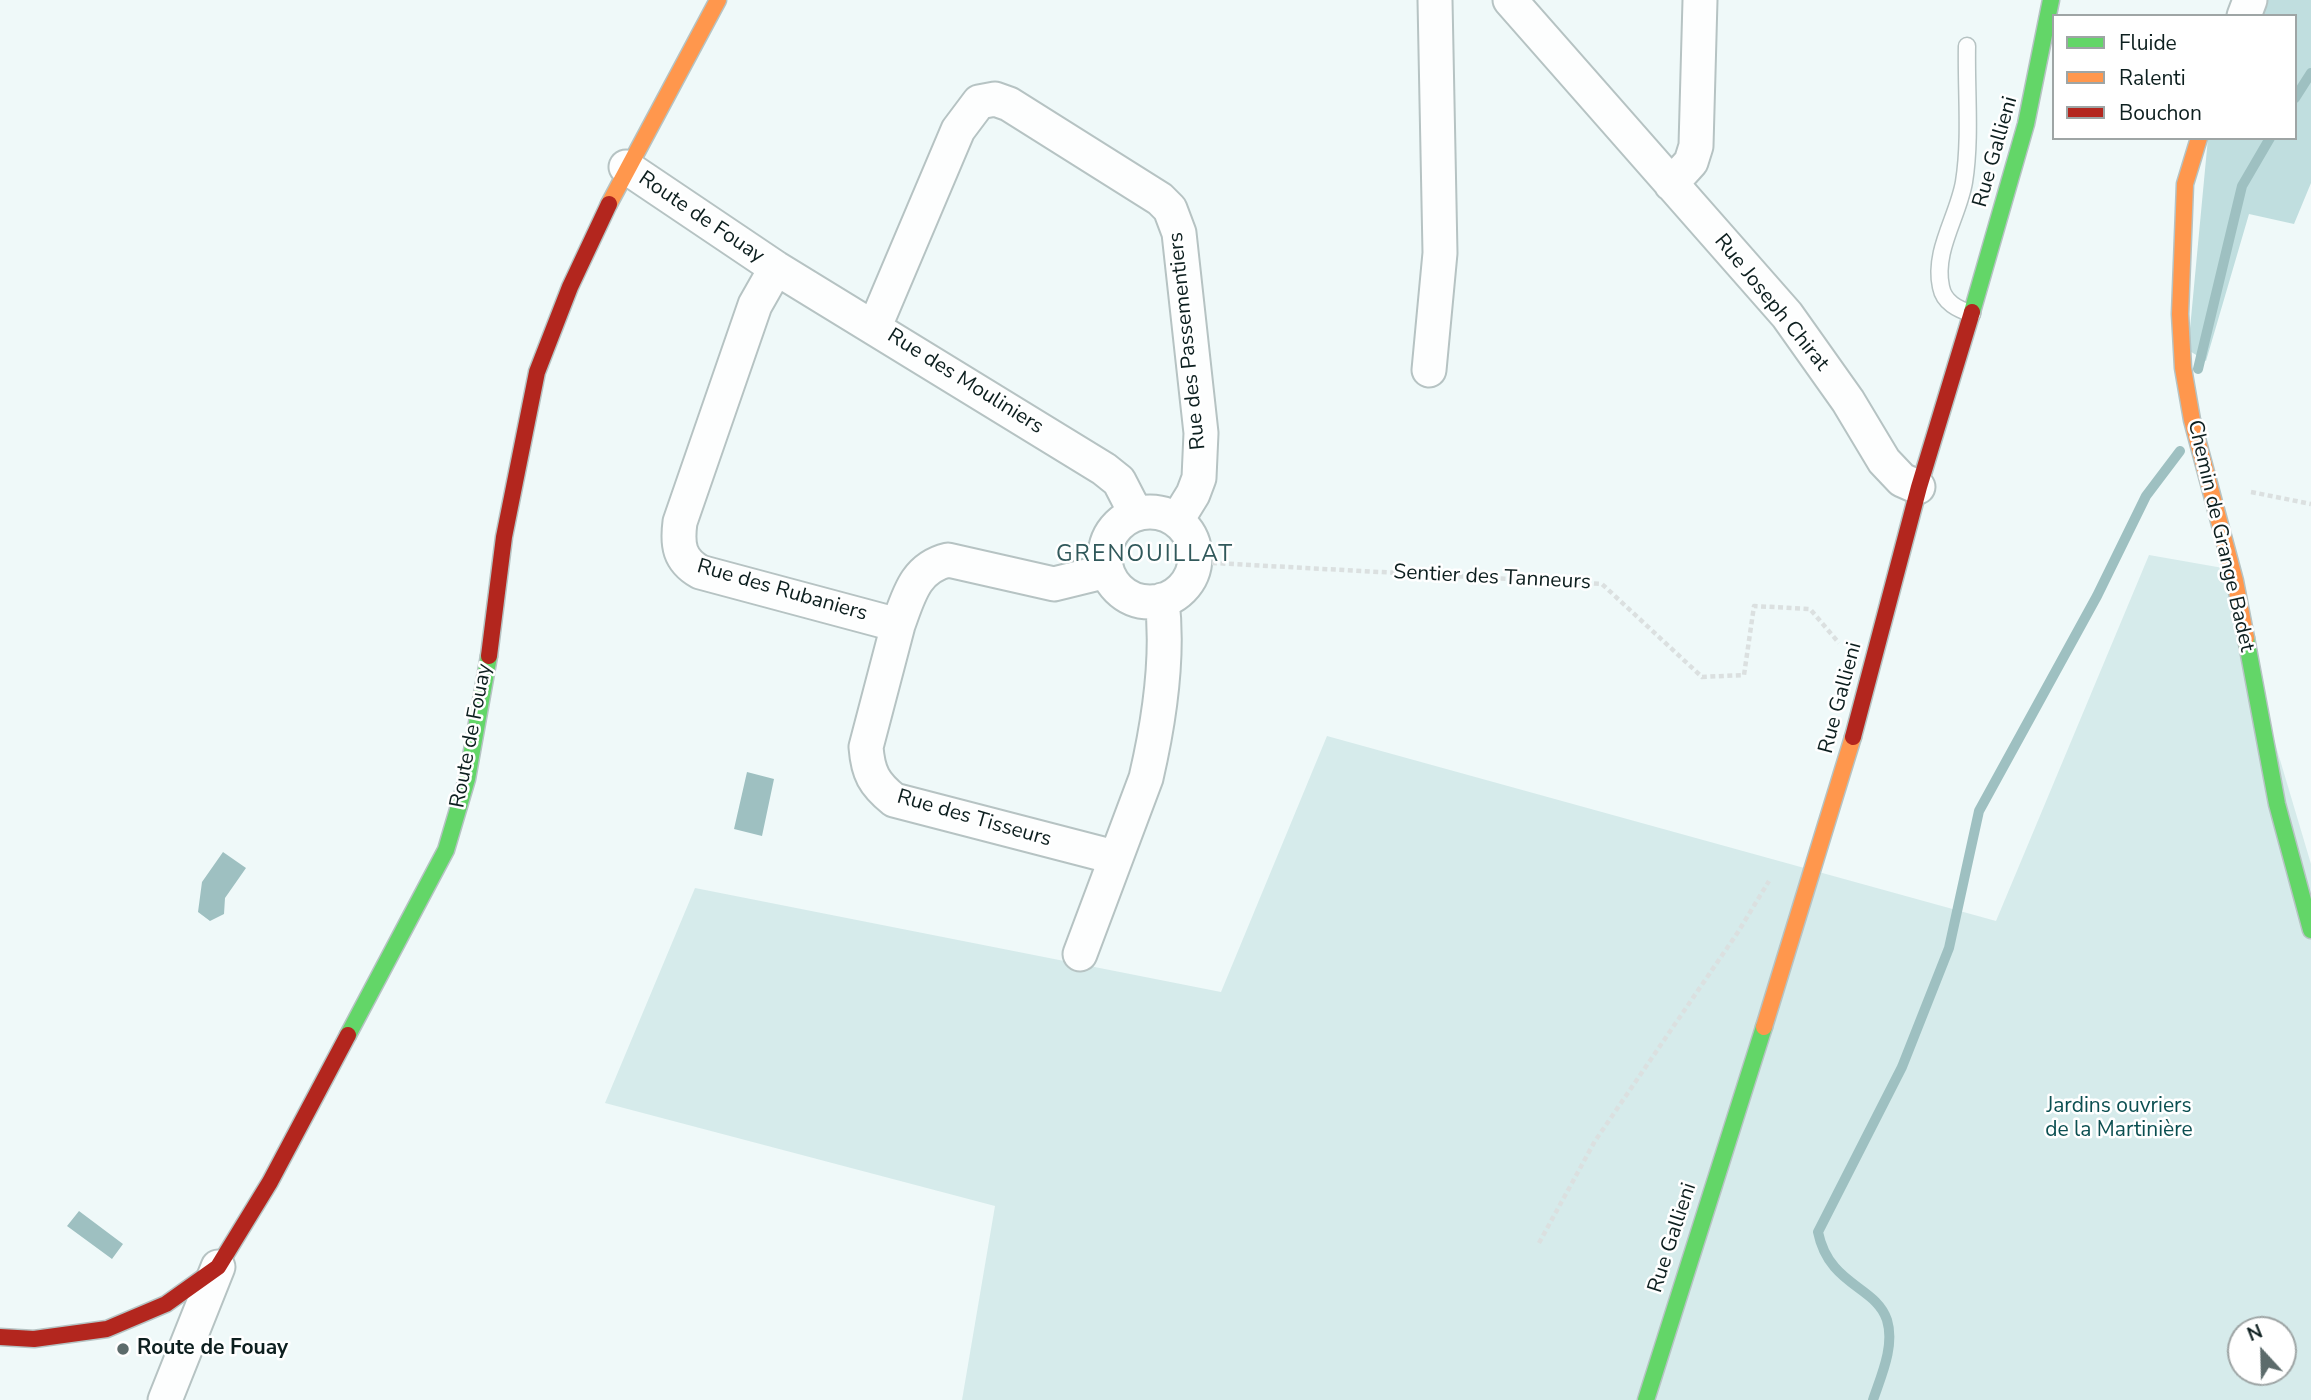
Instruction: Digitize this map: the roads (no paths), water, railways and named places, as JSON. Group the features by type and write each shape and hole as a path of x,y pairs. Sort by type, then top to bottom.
{"street":[{"name":"Route de Fouay","path":"165,1400 218,1267 270,1182 446,850 467,779 490,649 504,537 537,372 570,287 626,167 718,0"},
{"path":"1429,370 1440,253 1436,0"},
{"name":"Rue Joseph Chirat","path":"1510,0 1787,315 1841,390 1884,461 1902,480 1919,487"},
{"path":"1671,184 1691,162 1696,146 1700,0"},
{"name":"Rue Gallieni","path":"1646,1400 1818,861 1919,487 2030,112 2041,67 2051,0"},
{"name":"Rue des Passementiers","path":"875,326 958,130 979,102 995,99 1009,104 1148,190 1170,209 1176,220 1201,433 1199,478 1193,494 1177,520"},
{"name":"Chemin de Grange Badet","path":"2198,140 2185,184 2180,314 2182,368 2192,420 2235,581 2277,804 2311,930"},
{"name":"Route de Fouay","path":"626,167 776,268"},
{"name":"Rue des Mouliniers","path":"776,268 875,326 1104,469 1118,481 1136,514"},
{"name":"Rue des Rubaniers","path":"776,268 755,305 680,522 678,548 689,565 701,572 898,625"},
{"path":"1164,513 1177,520 1191,538 1195,562 1185,586 1175,595 1149,602 1123,593 1107,571 1107,543 1124,520 1136,514 1164,513"},
{"path":"898,625 920,573 941,561 968,562 1054,584 1107,571"},
{"path":"1080,954 1114,857 1146,778 1153,751 1164,652 1162,600"},
{"name":"Rue des Tisseurs","path":"898,625 866,747 867,768 876,785 894,800 1114,857"},
{"name":"Route de Fouay","path":"0,1337 34,1339 107,1329 166,1304 218,1267"}],"lane":[{"path":"1967,46 1964,181 1944,241 1940,275 1941,289 1947,300 1956,309 1972,315"}],"waterway":[{"path":"2297,95 2311,73"},
{"path":"2198,369 2242,186 2269,140"},
{"path":"1873,1400 1888,1350 1887,1320 1873,1300 1832,1264 1818,1232 1902,1067 1949,948 1979,811 2097,596 2146,496 2180,451"}],"place":[{"name":"Route de Fouay","path":"123,1349"}],"district":[{"name":"GRENOUILLAT","path":"1145,555"}],"park label":[{"name":"Jardins ouvriers de la Martinière","path":"2119,1119"}]}
